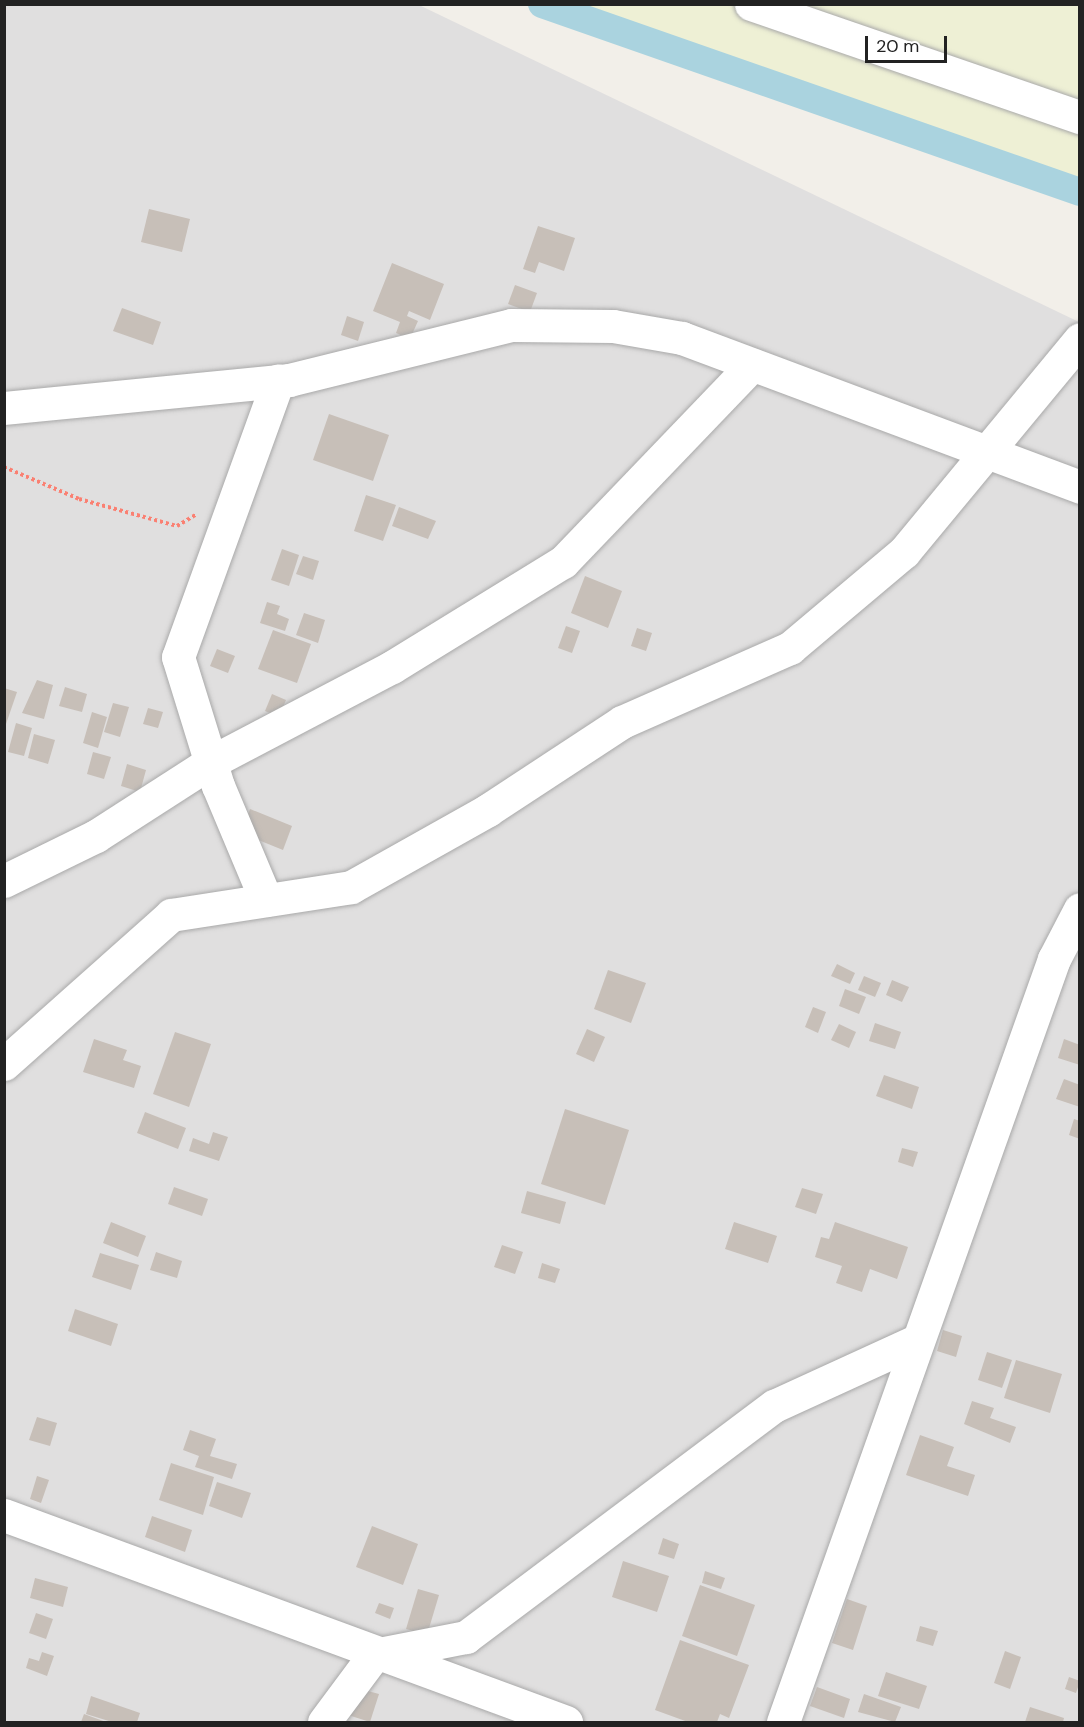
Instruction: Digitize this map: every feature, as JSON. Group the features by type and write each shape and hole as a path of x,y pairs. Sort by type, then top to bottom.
{"street":[{"path":"751,4 1080,117"},
{"path":"4,408 278,381 511,325 613,326 682,338 986,454 1080,487"},
{"path":"4,1064 171,915 351,887 488,810 622,722 790,648 904,552 1080,339"},
{"path":"4,881 96,836 211,762 392,667 563,562 752,365"},
{"path":"266,900 211,762 178,657 278,381"},
{"path":"783,1722 1054,959 1080,909"},
{"path":"324,1722 374,1655 466,1637 774,1406 918,1340"},
{"path":"4,1515 374,1655 566,1722"}],"path":[{"path":"4,467 80,499 177,526 242,485"}],"shaded area":[{"path":"5,5 419,5 1079,322 1079,1722 5,1722"}],"green space":[{"path":"542,5 1079,5 1079,192 875,120"}],"building":[{"path":"149,209 190,219 182,252 141,242"},
{"path":"538,226 575,238 564,271 539,262 535,273 523,269"},
{"path":"392,263 444,284 430,320 409,311 407,316 418,321 410,339 396,333 400,322 373,311"},
{"path":"515,285 537,293 530,312 508,304"},
{"path":"122,308 161,322 153,345 113,331"},
{"path":"347,316 364,322 358,341 341,335"},
{"path":"329,414 389,435 373,481 313,460"},
{"path":"366,495 396,505 383,541 354,531"},
{"path":"399,507 436,521 428,539 392,526"},
{"path":"282,549 299,555 289,586 271,580"},
{"path":"303,556 319,561 313,580 296,574"},
{"path":"585,576 622,591 608,628 571,613"},
{"path":"267,602 280,606 277,614 289,619 285,631 260,623"},
{"path":"304,613 325,620 318,643 296,635"},
{"path":"566,626 580,631 572,653 558,648"},
{"path":"637,628 652,633 646,651 631,646"},
{"path":"273,630 311,644 297,683 258,669"},
{"path":"217,649 235,656 228,673 210,666"},
{"path":"37,680 53,685 44,719 22,713"},
{"path":"65,687 87,694 82,712 59,706"},
{"path":"4,688 17,692 5,727 4,727"},
{"path":"272,694 286,700 279,717 265,711"},
{"path":"113,703 129,707 120,737 104,732"},
{"path":"148,708 163,712 158,728 143,724"},
{"path":"92,712 107,717 98,748 83,743"},
{"path":"16,723 32,728 24,756 8,752"},
{"path":"34,734 55,740 48,764 28,758"},
{"path":"93,752 111,757 104,779 87,774"},
{"path":"127,764 146,770 140,792 121,786"},
{"path":"250,809 292,826 283,850 241,833"},
{"path":"837,964 855,973 850,984 831,976"},
{"path":"608,970 646,983 631,1023 594,1009"},
{"path":"864,976 881,983 875,997 858,990"},
{"path":"892,980 909,987 902,1002 886,995"},
{"path":"845,989 866,997 859,1014 839,1006"},
{"path":"813,1007 826,1012 818,1033 805,1027"},
{"path":"875,1023 901,1032 895,1049 869,1041"},
{"path":"839,1024 856,1032 849,1048 831,1040"},
{"path":"587,1029 605,1037 594,1062 576,1054"},
{"path":"175,1032 211,1044 189,1107 153,1094"},
{"path":"94,1039 127,1050 123,1060 141,1066 134,1088 83,1072"},
{"path":"1064,1039 1080,1045 1080,1065 1058,1058"},
{"path":"884,1075 919,1087 912,1109 876,1096"},
{"path":"1064,1079 1080,1085 1080,1107 1056,1099"},
{"path":"565,1109 629,1130 605,1205 541,1184"},
{"path":"145,1112 186,1128 178,1149 137,1133"},
{"path":"1074,1119 1080,1121 1080,1139 1069,1135"},
{"path":"213,1132 228,1137 219,1161 189,1151 193,1138 209,1144"},
{"path":"902,1148 918,1152 913,1167 898,1162"},
{"path":"174,1187 208,1199 202,1216 168,1204"},
{"path":"802,1188 823,1194 816,1214 795,1207"},
{"path":"527,1191 566,1202 560,1224 521,1213"},
{"path":"111,1222 146,1236 138,1257 103,1243"},
{"path":"734,1222 777,1236 768,1263 725,1249"},
{"path":"835,1222 908,1247 897,1279 870,1269 862,1292 836,1283 842,1266 815,1257 821,1237 829,1239"},
{"path":"502,1245 523,1252 515,1274 494,1267"},
{"path":"156,1252 182,1261 177,1278 150,1270"},
{"path":"100,1253 139,1265 131,1290 92,1277"},
{"path":"542,1263 560,1269 555,1283 538,1278"},
{"path":"75,1309 118,1324 111,1346 68,1331"},
{"path":"943,1330 962,1336 956,1357 937,1351"},
{"path":"987,1352 1012,1360 1002,1388 978,1380"},
{"path":"1016,1360 1062,1374 1050,1413 1004,1398"},
{"path":"972,1401 994,1408 990,1418 1016,1427 1010,1443 964,1424"},
{"path":"37,1417 57,1423 50,1446 29,1440"},
{"path":"190,1430 216,1439 210,1456 237,1464 232,1479 195,1467 199,1456 183,1450"},
{"path":"920,1435 954,1447 947,1466 975,1475 968,1496 906,1475"},
{"path":"171,1463 214,1477 203,1515 159,1500"},
{"path":"37,1476 49,1480 41,1503 30,1499"},
{"path":"217,1482 251,1493 242,1518 209,1506"},
{"path":"152,1516 192,1530 185,1552 145,1537"},
{"path":"372,1526 418,1544 403,1585 356,1567"},
{"path":"663,1538 679,1544 674,1559 658,1554"},
{"path":"623,1561 669,1576 657,1612 612,1597"},
{"path":"705,1571 725,1578 721,1589 702,1583"},
{"path":"35,1578 68,1587 63,1607 30,1598"},
{"path":"700,1585 755,1605 737,1656 682,1636"},
{"path":"418,1589 439,1595 427,1635 406,1629"},
{"path":"847,1599 867,1606 853,1650 832,1643"},
{"path":"379,1603 394,1608 390,1619 375,1613"},
{"path":"36,1613 53,1619 46,1639 29,1633"},
{"path":"920,1626 938,1631 933,1646 916,1641"},
{"path":"680,1640 749,1665 729,1718 720,1714 717,1722 688,1722 655,1710"},
{"path":"1005,1651 1021,1657 1010,1689 994,1683"},
{"path":"42,1652 54,1656 47,1676 26,1668 29,1658 39,1661"},
{"path":"886,1672 927,1686 919,1709 878,1696"},
{"path":"1069,1677 1080,1681 1076,1693 1065,1689"},
{"path":"353,1687 379,1694 370,1722 345,1714"},
{"path":"817,1687 850,1699 844,1718 810,1706"},
{"path":"864,1694 901,1707 895,1722 858,1712"},
{"path":"91,1696 140,1713 137,1722 112,1722 86,1714"},
{"path":"1030,1707 1064,1718 1063,1722 1025,1722"},
{"path":"84,1714 106,1722 81,1722"}],"waterway":[{"path":"542,4 1080,192"}]}
